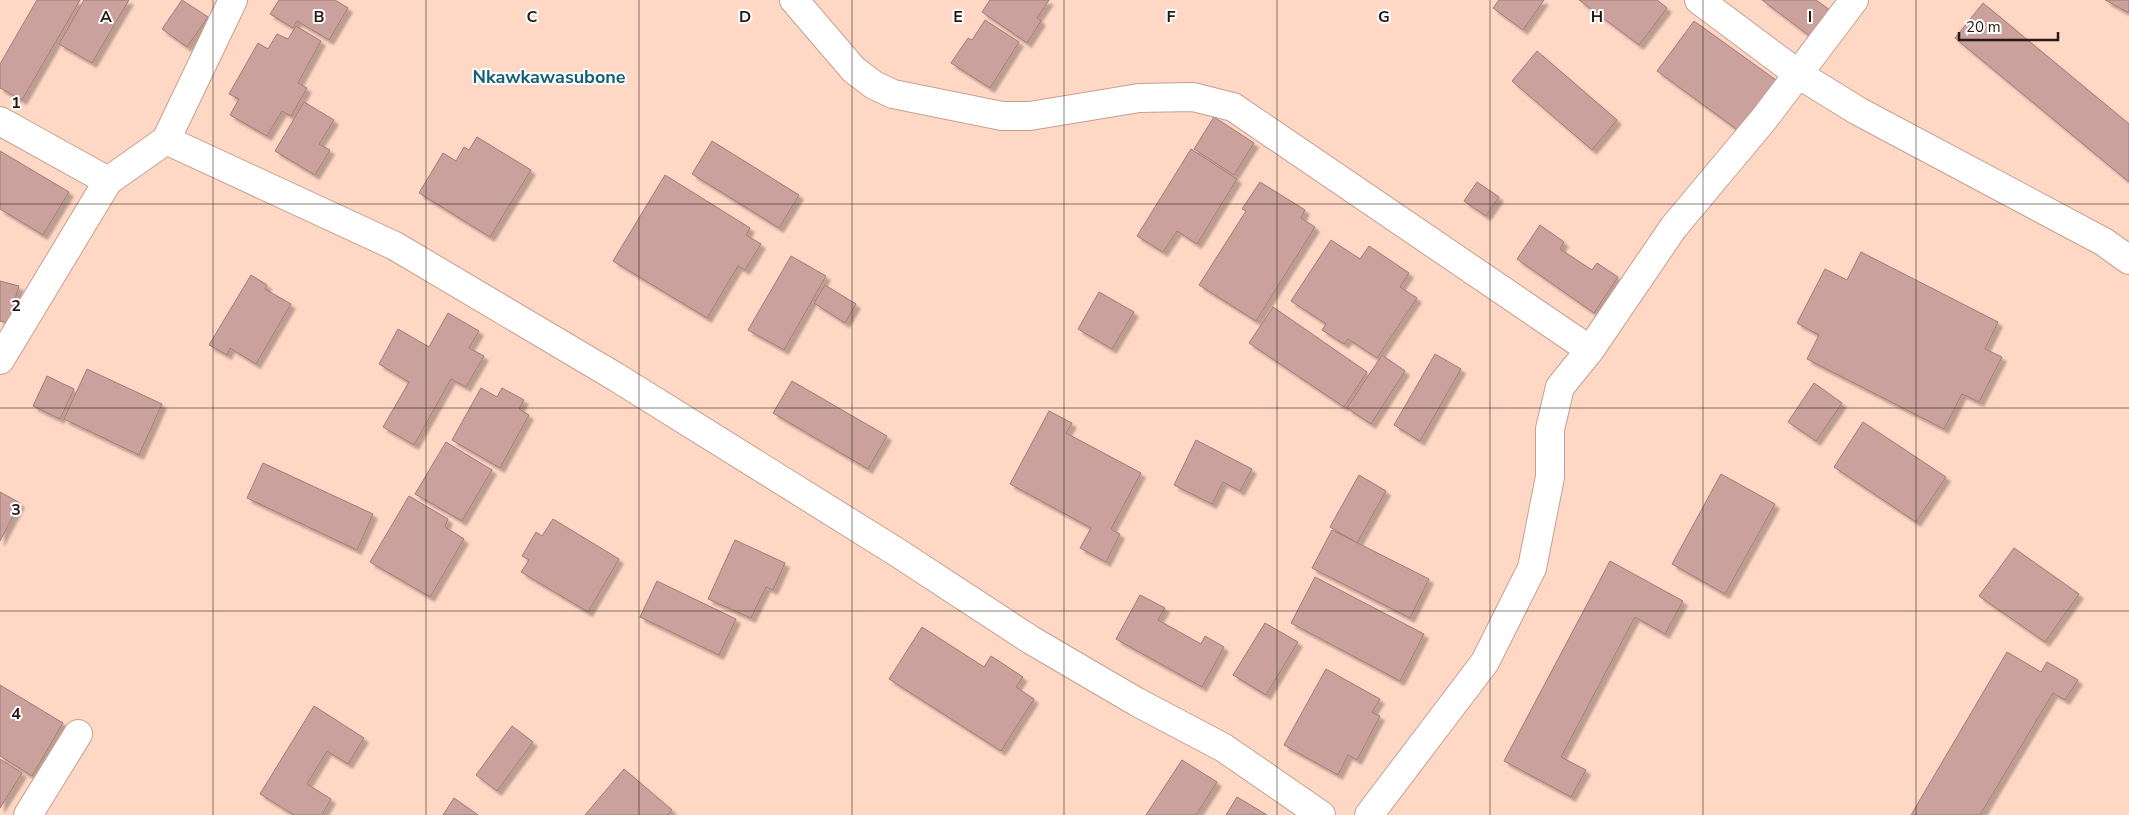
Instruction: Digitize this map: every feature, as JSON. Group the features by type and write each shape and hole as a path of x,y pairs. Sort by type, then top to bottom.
{"street":[{"path":"0,360 108,180 166,140 233,0"},
{"path":"794,0 854,70 874,85 893,94 1002,116 1030,116 1139,98 1193,96 1233,107 1590,350"},
{"path":"1699,0 1798,74 1858,111 2096,238 2129,260"},
{"path":"1369,815 1485,662 1532,568 1550,477 1550,429 1560,388 1590,350 1673,228 1764,119 1854,0"},
{"path":"0,121 108,180"},
{"path":"166,140 395,246 616,377 895,551 1031,640 1137,702 1224,748 1321,815"},
{"path":"28,815 78,734"}],"building":[{"path":"37,0 80,0 22,100 0,88 0,64"},
{"path":"84,0 129,0 92,63 59,44"},
{"path":"182,0 208,17 187,47 162,29"},
{"path":"279,0 335,0 348,8 329,40 297,21 293,28 270,14"},
{"path":"990,0 1049,0 1037,18 1041,21 1027,43 982,12"},
{"path":"1499,0 1544,0 1523,30 1493,8"},
{"path":"1579,0 1657,0 1667,8 1639,45"},
{"path":"1762,0 1816,0 1831,11 1811,37"},
{"path":"2105,0 2129,0 2129,13"},
{"path":"1983,3 2129,124 2129,182 1955,38"},
{"path":"985,20 1019,42 990,88 951,63 968,38 972,40"},
{"path":"1694,21 1776,80 1739,131 1657,71"},
{"path":"296,26 321,41 298,83 307,88 291,116 282,111 267,136 230,115 239,99 229,94 258,43 268,49 277,34 288,39"},
{"path":"1537,51 1617,120 1592,150 1512,81"},
{"path":"304,102 334,120 319,144 330,150 315,175 275,151"},
{"path":"1214,117 1254,143 1234,175 1194,149"},
{"path":"477,137 531,170 490,237 419,193 443,153 456,161 464,147 469,150"},
{"path":"712,141 799,195 779,228 692,174"},
{"path":"1191,149 1237,179 1197,244 1177,231 1163,252 1137,236"},
{"path":"0,151 69,192 43,235 0,209"},
{"path":"665,175 750,228 746,235 761,244 745,270 738,266 707,318 613,261"},
{"path":"1260,182 1305,210 1301,218 1315,227 1256,321 1199,285 1246,211 1242,209"},
{"path":"1477,182 1499,197 1486,216 1464,201"},
{"path":"1540,225 1564,242 1560,249 1592,270 1597,263 1618,277 1594,313 1517,259"},
{"path":"1331,240 1360,259 1369,246 1409,273 1400,287 1417,298 1377,358 1348,339 1344,344 1322,330 1326,324 1291,301"},
{"path":"1861,252 1998,322 1985,349 2002,357 1979,402 1962,394 1944,429 1807,359 1819,335 1797,323 1825,269 1847,280"},
{"path":"791,256 826,276 784,350 748,330"},
{"path":"251,275 267,285 265,289 291,304 256,364 230,348 227,355 209,345"},
{"path":"0,281 19,286 8,323 0,321"},
{"path":"825,285 856,304 845,323 814,303"},
{"path":"1099,292 1134,312 1112,349 1078,329"},
{"path":"1273,307 1367,372 1344,407 1249,343"},
{"path":"448,313 479,331 469,348 484,356 466,387 451,379 414,445 383,427 409,382 379,364 398,329 429,347"},
{"path":"1435,354 1461,369 1420,441 1394,425"},
{"path":"1382,355 1405,371 1371,424 1347,408"},
{"path":"87,369 162,404 139,455 64,419"},
{"path":"47,376 74,389 60,419 33,406"},
{"path":"792,381 887,436 868,469 773,413"},
{"path":"1814,383 1842,403 1816,441 1788,422"},
{"path":"481,388 497,397 502,388 524,400 519,409 529,415 500,468 452,440"},
{"path":"1049,411 1072,423 1066,433 1141,473 1111,529 1120,534 1106,562 1080,548 1091,528 1010,484"},
{"path":"1863,422 1946,477 1916,522 1834,467"},
{"path":"1196,440 1252,469 1240,491 1223,482 1212,504 1174,485"},
{"path":"446,442 492,470 462,521 415,494"},
{"path":"263,463 373,514 357,550 247,498"},
{"path":"1721,474 1775,504 1725,594 1672,564"},
{"path":"1359,475 1386,491 1357,543 1330,527"},
{"path":"0,492 20,503 0,541"},
{"path":"409,496 448,519 445,527 464,539 430,597 370,562"},
{"path":"553,519 619,559 588,612 521,572 529,560 522,556 536,532 542,536"},
{"path":"1332,530 1429,579 1410,618 1312,568"},
{"path":"735,540 785,563 773,590 766,587 751,618 708,599"},
{"path":"2014,548 2079,594 2045,642 1979,596"},
{"path":"1610,561 1683,601 1665,634 1635,617 1561,757 1586,770 1571,797 1504,761"},
{"path":"1315,577 1424,634 1400,681 1291,623"},
{"path":"657,581 736,619 719,655 640,617"},
{"path":"1140,595 1165,608 1158,620 1201,644 1205,636 1224,647 1202,687 1116,639"},
{"path":"1265,623 1298,642 1266,695 1233,675"},
{"path":"922,627 984,667 991,656 1023,677 1016,687 1034,699 1001,751 889,679"},
{"path":"2007,652 2041,672 2047,662 2078,680 2065,700 2053,693 1980,815 1911,815"},
{"path":"1326,669 1380,699 1372,712 1380,716 1357,760 1348,755 1338,775 1284,745"},
{"path":"0,685 63,723 32,776 0,756"},
{"path":"314,706 364,738 348,764 327,751 307,784 331,799 322,815 294,815 260,794"},
{"path":"512,726 533,742 497,791 476,775"},
{"path":"0,759 22,773 0,808"},
{"path":"1182,760 1217,782 1196,815 1146,815"},
{"path":"624,769 672,810 668,815 585,815"},
{"path":"1237,797 1267,815 1226,815"},
{"path":"454,798 478,815 443,815"}],"district":[{"name":"Nkawkawasubone","path":"549,77"}]}
